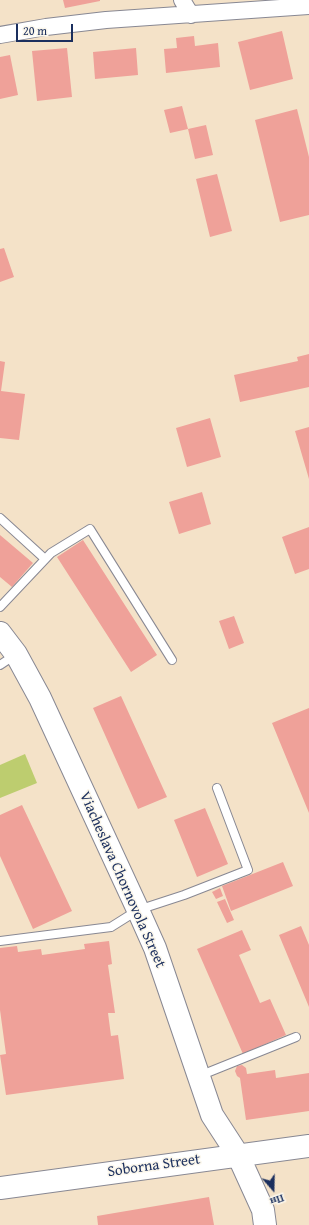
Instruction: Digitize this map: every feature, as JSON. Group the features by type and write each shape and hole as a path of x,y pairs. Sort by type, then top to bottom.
{"main road":[{"name":"Viacheslava Chornovola Street","path":"0,633 8,660 40,698 138,910 155,948 212,1115 238,1155 263,1210 265,1225"},
{"name":"Soborna Street","path":"0,1188 309,1146"}],"street":[{"path":"182,0 191,15"},
{"path":"0,35 46,27 106,20 307,7"}],"lane":[{"path":"0,518 45,559"},
{"path":"0,607 51,553 90,529 172,660"},
{"path":"0,942 111,927 138,910 177,898 248,870 217,788"},
{"path":"198,1076 296,1037"}],"green space":[{"path":"25,754 37,783 0,798 0,765"}],"building":[{"path":"63,0 100,0 100,1 65,8"},
{"path":"282,31 293,79 250,90 238,42"},
{"path":"194,36 195,46 218,43 220,67 166,73 164,49 177,48 176,38"},
{"path":"67,48 72,97 37,101 32,51"},
{"path":"136,48 138,75 95,79 93,52"},
{"path":"10,55 18,95 0,99 0,57"},
{"path":"182,106 188,129 170,133 164,110"},
{"path":"297,109 309,157 309,215 280,222 255,120"},
{"path":"206,125 213,155 195,159 188,129"},
{"path":"217,174 232,231 210,237 196,179"},
{"path":"4,248 14,277 0,282 0,249"},
{"path":"309,354 309,387 240,402 234,375 298,361 297,357"},
{"path":"0,361 5,362 1,391 25,394 19,440 0,438"},
{"path":"210,418 221,457 187,467 176,428"},
{"path":"309,427 309,479 295,431"},
{"path":"202,492 211,524 179,534 169,502"},
{"path":"309,527 309,569 295,574 282,537"},
{"path":"0,535 33,563 12,587 0,577"},
{"path":"83,540 157,655 131,672 57,557"},
{"path":"234,616 244,643 229,649 219,621"},
{"path":"121,696 167,797 138,809 93,708"},
{"path":"309,708 309,813 272,723"},
{"path":"22,805 72,911 33,929 0,856 0,815"},
{"path":"205,808 228,864 197,877 174,820"},
{"path":"283,862 293,886 231,911 222,886"},
{"path":"220,888 223,896 216,899 212,892"},
{"path":"225,899 234,920 227,923 217,902"},
{"path":"301,926 309,945 309,1007 279,935"},
{"path":"242,930 251,950 239,955 260,1003 270,999 286,1035 243,1054 197,949"},
{"path":"109,941 112,964 108,965 115,1013 108,1013 111,1036 118,1035 124,1079 6,1095 0,1055 6,1054 0,1010 0,948 17,946 18,952 41,949 42,955 85,949 84,944"},
{"path":"242,1065 246,1068 247,1074 275,1070 276,1078 309,1073 309,1111 246,1120 240,1078 237,1076 235,1071 237,1066"},
{"path":"209,1197 214,1225 98,1225 97,1216"}]}
